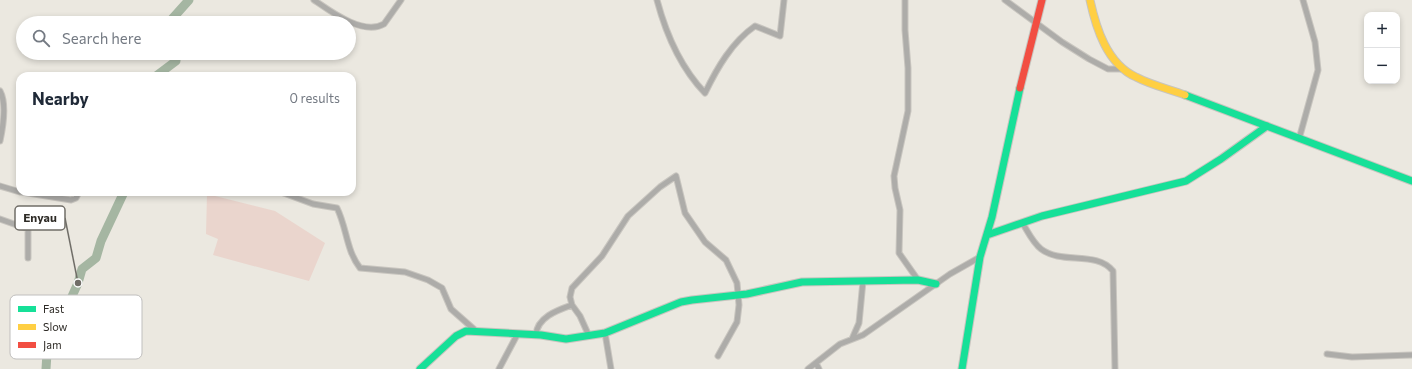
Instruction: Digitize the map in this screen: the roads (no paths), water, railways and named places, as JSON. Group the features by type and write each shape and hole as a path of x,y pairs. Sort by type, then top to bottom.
{"street":[{"path":"314,0 339,16"},
{"path":"356,23 374,27 384,24 401,0"},
{"path":"657,0 681,64 693,81 705,93 715,73 732,47 748,31 756,26 780,36 784,0"},
{"path":"905,0 905,30 909,81 908,111 894,176 895,195 900,210 898,253 918,280"},
{"path":"1005,0 1062,42 1102,66 1113,70 1122,69"},
{"path":"962,369 980,257 987,235 1042,0"},
{"path":"1090,0 1098,32 1109,54 1122,69 1147,83 1267,126 1412,181"},
{"path":"1299,139 1318,70 1315,42 1303,0"},
{"path":"0,92 3,97 0,141"},
{"path":"987,235 1023,224 1042,216 1186,181 1221,160 1267,126"},
{"path":"589,336 580,316 572,305 570,297 572,288 602,256 628,216 660,187 676,176 685,213 705,242 730,265 737,283 739,295 737,322 718,356"},
{"path":"0,186 16,191"},
{"path":"46,196 71,200 77,196"},
{"path":"292,196 313,204 337,208 345,226 351,256 360,268 405,272 437,285 442,288 451,309 476,331"},
{"path":"0,219 28,229 28,258"},
{"path":"1023,224 1031,237 1043,250 1069,258 1097,261 1105,264 1113,271 1115,369"},
{"path":"808,369 832,349 863,335 936,284 980,257"},
{"path":"420,369 456,336 466,331 536,335 566,339 605,333 681,302 739,295 788,284 918,280 936,284"},
{"path":"852,339 859,323 863,281"},
{"path":"536,335 538,326 542,320 556,311 572,305"},
{"path":"605,333 611,369"},
{"path":"499,369 517,335"},
{"path":"1327,354 1352,357 1412,355"},
{"path":"816,363 819,369"}],"waterway":[{"path":"175,16 189,0"},
{"path":"161,72 176,60"},
{"path":"73,295 82,269 96,258 101,241 122,196"},
{"path":"46,369 47,359"}],"place":[{"name":"Enyau","path":"78,283"}]}
